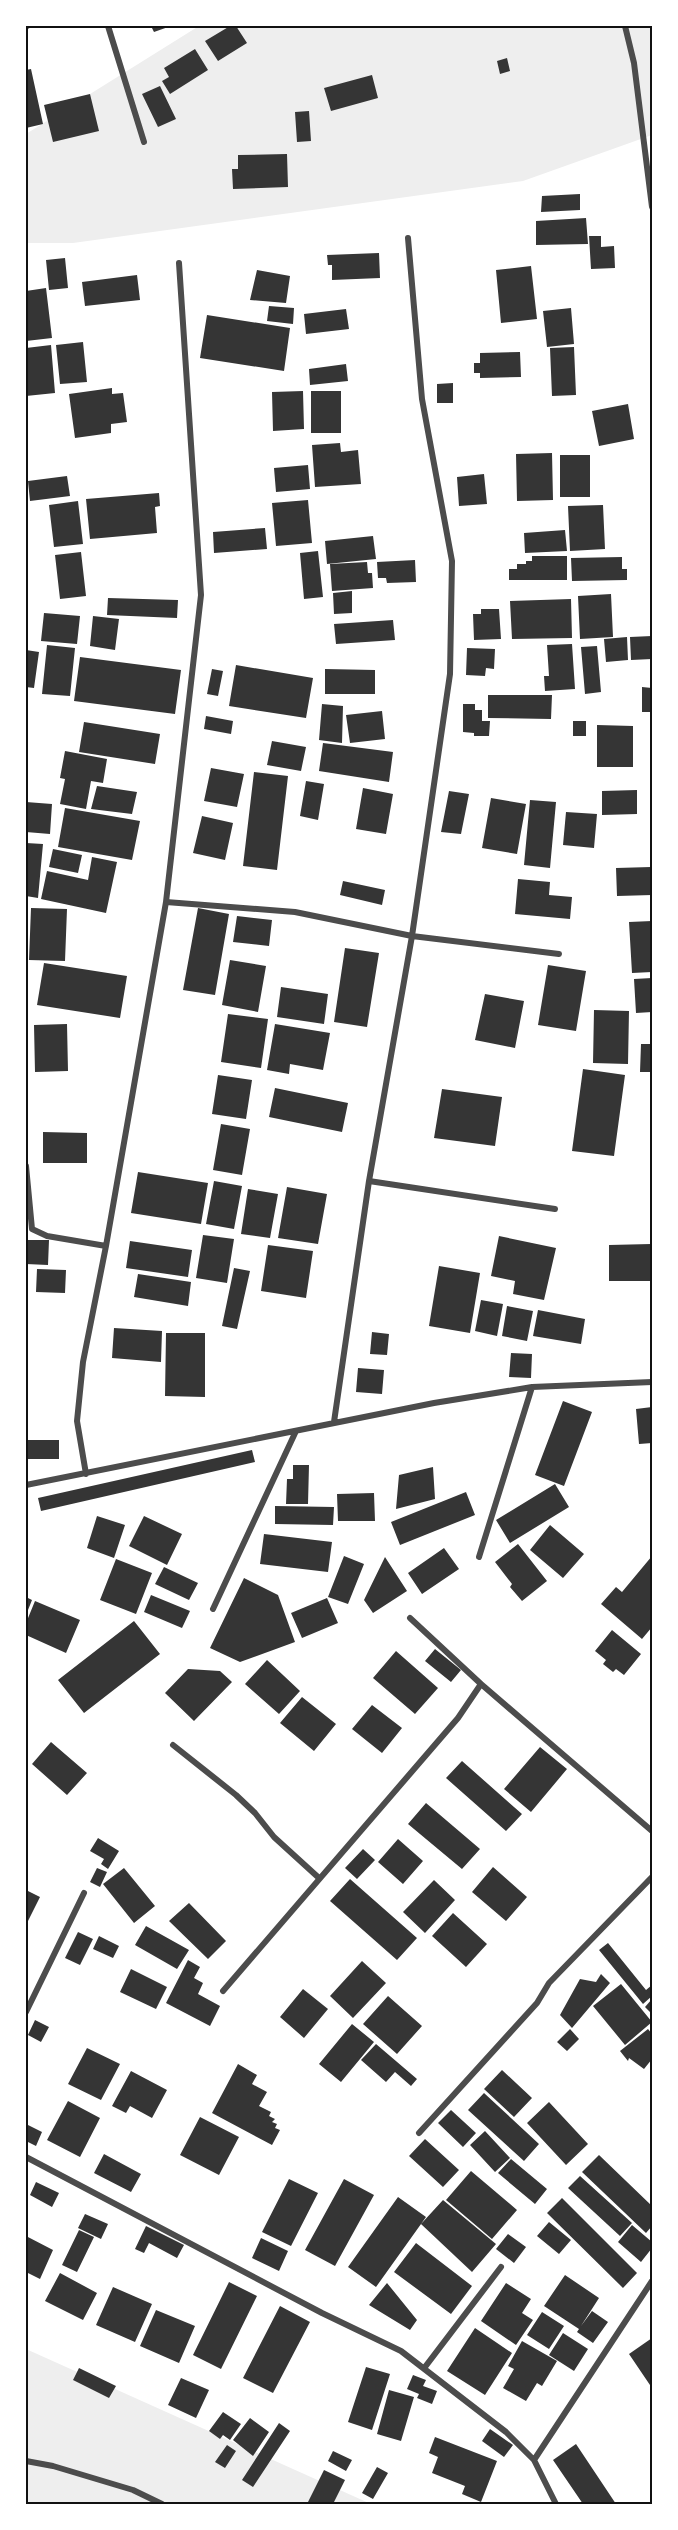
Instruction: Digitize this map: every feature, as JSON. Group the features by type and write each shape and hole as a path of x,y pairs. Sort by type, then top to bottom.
{"street":[{"path":"108,26 144,141"},
{"path":"625,26 634,63 652,207"},
{"path":"334,1422 369,1181 412,936 450,674 453,561 422,399 408,238"},
{"path":"86,1474 77,1421 83,1362 106,1246 166,902 201,595 179,263"},
{"path":"166,902 295,912 412,936 559,954"},
{"path":"26,1166 32,1229 47,1236 106,1246"},
{"path":"369,1181 555,1209"},
{"path":"26,1485 334,1422 532,1387 652,1382"},
{"path":"479,1557 532,1387"},
{"path":"213,1609 296,1431"},
{"path":"410,1618 481,1684 652,1831"},
{"path":"224,1991 458,1718 481,1684"},
{"path":"173,1745 236,1795 255,1813 274,1837 319,1878"},
{"path":"419,2133 537,2003 549,1983 652,1877"},
{"path":"26,2012 84,1893"},
{"path":"26,2157 401,2352 425,2367 506,2432 534,2460 556,2505"},
{"path":"425,2367 501,2267"},
{"path":"534,2460 652,2281"},
{"path":"26,2461 53,2466 133,2490 162,2505"}],"shaded area":[{"path":"199,26 652,26 652,135 523,181 73,243 26,243 26,134"},
{"path":"26,2349 371,2504 26,2504"}],"building":[{"path":"151,26 171,26 154,32"},
{"path":"230,26 236,26 247,43 218,61 205,41"},
{"path":"195,49 208,70 170,94 162,81 169,77 164,68"},
{"path":"507,58 510,71 500,74 497,61"},
{"path":"31,69 43,124 26,128 26,70"},
{"path":"372,75 378,98 331,111 324,88"},
{"path":"160,86 176,119 158,127 142,94"},
{"path":"90,94 99,131 53,142 44,105"},
{"path":"309,111 311,141 297,142 295,112"},
{"path":"287,154 288,187 233,189 232,169 238,169 238,155"},
{"path":"580,194 580,210 541,212 542,196"},
{"path":"586,218 588,244 536,245 536,221"},
{"path":"589,236 601,236 601,247 614,246 615,268 591,269"},
{"path":"379,253 380,278 332,280 332,265 328,265 327,255"},
{"path":"65,258 68,288 49,290 46,260"},
{"path":"531,266 537,319 501,323 496,270"},
{"path":"257,270 290,276 286,303 250,300"},
{"path":"137,275 140,300 85,306 82,282"},
{"path":"46,288 52,338 26,341 26,291"},
{"path":"269,306 294,308 293,324 267,321"},
{"path":"571,308 574,344 547,347 543,311"},
{"path":"346,309 349,329 306,334 304,314"},
{"path":"207,315 290,328 284,371 200,358"},
{"path":"83,342 87,382 60,384 56,345"},
{"path":"51,345 55,393 26,396 26,348"},
{"path":"574,347 576,395 552,396 550,348"},
{"path":"520,352 521,377 480,378 480,373 474,373 474,363 480,363 480,353"},
{"path":"346,364 348,381 310,385 309,369"},
{"path":"453,383 453,403 437,403 437,384"},
{"path":"112,388 112,394 123,393 127,422 111,424 111,433 75,438 69,394"},
{"path":"303,391 304,429 273,431 272,392"},
{"path":"311,391 341,391 341,433 311,433"},
{"path":"628,404 634,439 599,446 592,411"},
{"path":"340,443 341,452 358,450 361,484 315,487 312,445"},
{"path":"552,453 553,500 517,501 516,454"},
{"path":"560,455 590,455 590,497 560,497"},
{"path":"308,465 310,489 276,492 274,468"},
{"path":"484,474 487,504 459,506 457,477"},
{"path":"67,476 70,496 30,501 28,481"},
{"path":"159,493 160,506 155,507 157,533 90,539 86,499"},
{"path":"308,500 312,543 276,546 272,503"},
{"path":"78,501 83,544 54,547 49,505"},
{"path":"603,505 605,549 570,551 568,506"},
{"path":"265,528 267,549 214,553 213,532"},
{"path":"565,530 567,551 525,553 524,533"},
{"path":"373,536 376,559 327,564 325,541"},
{"path":"318,551 323,597 304,599 300,553"},
{"path":"81,552 86,596 60,599 55,555"},
{"path":"532,556 567,556 567,580 509,580 509,569 517,569 517,564 532,561"},
{"path":"622,557 622,569 627,569 627,580 572,581 571,558"},
{"path":"415,560 416,582 387,583 386,578 378,578 377,562"},
{"path":"367,562 368,573 372,573 373,588 332,591 330,564"},
{"path":"352,591 352,613 334,614 333,593"},
{"path":"611,594 613,637 580,639 578,596"},
{"path":"108,598 178,600 177,618 107,615"},
{"path":"571,599 572,638 512,639 510,601"},
{"path":"481,609 499,609 501,639 474,640 473,614 481,614"},
{"path":"44,613 80,616 77,644 41,641"},
{"path":"93,616 119,619 115,650 90,646"},
{"path":"393,620 395,640 336,644 334,624"},
{"path":"652,636 652,659 631,660 630,637"},
{"path":"627,637 628,660 606,662 604,639"},
{"path":"572,644 575,689 545,691 544,676 549,676 547,645"},
{"path":"47,645 75,648 70,696 42,694"},
{"path":"597,646 601,692 585,694 581,647"},
{"path":"467,648 495,649 494,669 486,668 485,676 466,675"},
{"path":"26,650 39,652 34,688 26,687"},
{"path":"80,657 181,670 175,714 74,701"},
{"path":"236,665 313,678 306,718 229,706"},
{"path":"212,669 223,671 218,696 207,694"},
{"path":"325,669 375,670 375,694 325,694"},
{"path":"642,687 652,688 652,712 642,712"},
{"path":"488,695 552,695 551,719 488,718"},
{"path":"322,704 343,706 342,743 319,740"},
{"path":"463,704 475,704 475,710 482,710 482,721 490,721 489,736 474,736 474,733 463,732"},
{"path":"382,711 385,739 350,743 346,715"},
{"path":"206,716 233,721 231,734 204,729"},
{"path":"573,721 586,721 586,736 573,736"},
{"path":"84,722 160,734 155,764 79,752"},
{"path":"597,725 633,726 633,767 597,767"},
{"path":"272,741 306,747 301,771 267,765"},
{"path":"323,743 393,752 389,782 319,771"},
{"path":"65,751 107,759 103,783 91,781 86,809 60,804 65,779 60,778"},
{"path":"211,768 244,774 237,807 204,801"},
{"path":"254,772 288,776 277,870 243,866"},
{"path":"306,781 324,784 318,820 300,816"},
{"path":"97,786 137,792 132,814 91,809"},
{"path":"363,788 393,794 386,834 356,829"},
{"path":"637,790 637,814 602,815 602,791"},
{"path":"449,791 469,794 461,834 441,832"},
{"path":"491,798 526,804 517,854 482,848"},
{"path":"530,800 556,802 550,868 524,865"},
{"path":"26,802 52,804 50,834 26,832"},
{"path":"65,808 140,821 132,860 58,847"},
{"path":"566,812 597,814 594,848 563,845"},
{"path":"202,816 233,823 225,860 193,853"},
{"path":"26,843 43,844 38,898 26,896"},
{"path":"53,849 82,855 78,873 49,867"},
{"path":"92,857 117,862 106,913 41,899 47,871 88,880"},
{"path":"651,867 652,895 617,896 616,868"},
{"path":"518,879 550,882 549,895 572,897 570,919 515,914"},
{"path":"343,881 385,890 382,905 340,895"},
{"path":"31,908 67,909 65,961 29,960"},
{"path":"198,908 229,914 215,995 183,990"},
{"path":"237,916 272,920 269,946 233,942"},
{"path":"652,921 652,972 632,973 629,922"},
{"path":"345,948 379,953 367,1027 334,1022"},
{"path":"230,960 266,966 258,1012 222,1005"},
{"path":"44,963 127,976 120,1018 37,1005"},
{"path":"548,965 586,971 576,1031 538,1025"},
{"path":"652,978 652,1012 636,1013 634,979"},
{"path":"281,987 328,994 324,1024 277,1017"},
{"path":"485,994 524,1001 515,1048 475,1040"},
{"path":"594,1010 629,1011 628,1064 593,1063"},
{"path":"228,1014 268,1019 261,1068 221,1062"},
{"path":"67,1024 68,1071 35,1072 34,1025"},
{"path":"275,1024 330,1033 323,1070 290,1064 289,1074 267,1070"},
{"path":"641,1044 652,1044 652,1072 640,1072"},
{"path":"583,1069 625,1075 614,1156 572,1151"},
{"path":"218,1075 252,1080 246,1119 212,1114"},
{"path":"275,1088 348,1103 342,1132 269,1117"},
{"path":"442,1089 502,1097 495,1146 434,1138"},
{"path":"221,1124 250,1129 242,1175 213,1170"},
{"path":"43,1132 87,1133 87,1163 43,1163"},
{"path":"138,1172 208,1183 201,1224 131,1213"},
{"path":"214,1181 242,1186 234,1229 206,1224"},
{"path":"287,1187 327,1194 318,1244 278,1238"},
{"path":"248,1189 278,1194 270,1238 241,1234"},
{"path":"203,1235 234,1239 227,1283 196,1278"},
{"path":"499,1236 556,1248 544,1300 513,1294 515,1281 491,1276"},
{"path":"26,1240 49,1240 48,1265 26,1264"},
{"path":"130,1241 192,1250 188,1277 126,1268"},
{"path":"651,1244 652,1281 609,1281 609,1245"},
{"path":"268,1245 313,1251 306,1298 261,1291"},
{"path":"439,1266 480,1273 470,1333 429,1326"},
{"path":"234,1268 250,1271 237,1329 222,1326"},
{"path":"37,1269 66,1270 65,1293 36,1292"},
{"path":"138,1274 191,1282 188,1306 134,1297"},
{"path":"481,1300 503,1304 497,1336 475,1331"},
{"path":"507,1306 533,1311 527,1341 502,1336"},
{"path":"538,1310 585,1319 581,1344 533,1336"},
{"path":"114,1328 162,1331 161,1362 112,1358"},
{"path":"372,1332 389,1334 387,1355 370,1354"},
{"path":"166,1333 205,1333 205,1397 165,1396"},
{"path":"511,1353 532,1354 531,1378 509,1377"},
{"path":"358,1368 384,1370 382,1394 356,1392"},
{"path":"563,1401 592,1412 564,1486 535,1475"},
{"path":"652,1407 652,1443 639,1444 636,1409"},
{"path":"26,1440 59,1440 59,1459 26,1459"},
{"path":"252,1450 255,1462 41,1511 38,1498"},
{"path":"293,1465 309,1465 308,1504 286,1504 287,1479 293,1479"},
{"path":"433,1467 435,1499 396,1509 399,1475"},
{"path":"555,1484 569,1507 510,1543 496,1520"},
{"path":"466,1492 475,1515 400,1545 391,1522"},
{"path":"374,1493 375,1521 338,1521 337,1494"},
{"path":"275,1506 334,1507 333,1525 275,1524"},
{"path":"97,1516 125,1525 114,1558 87,1548"},
{"path":"144,1516 182,1534 167,1565 129,1546"},
{"path":"550,1525 584,1554 563,1578 530,1550"},
{"path":"264,1534 332,1542 328,1572 260,1564"},
{"path":"518,1544 547,1581 522,1601 510,1587 512,1584 495,1562"},
{"path":"444,1548 459,1569 422,1594 408,1573"},
{"path":"344,1556 364,1564 348,1604 328,1597"},
{"path":"652,1556 652,1627 642,1639 601,1604 616,1587 622,1592"},
{"path":"385,1557 407,1591 373,1613 364,1600"},
{"path":"116,1559 152,1573 136,1614 100,1600"},
{"path":"164,1567 198,1583 189,1600 155,1584"},
{"path":"244,1578 278,1595 295,1642 240,1662 210,1648"},
{"path":"151,1595 190,1611 182,1628 144,1612"},
{"path":"26,1597 32,1600 26,1615"},
{"path":"327,1598 338,1623 302,1638 291,1613"},
{"path":"35,1601 80,1620 66,1653 26,1635 26,1623"},
{"path":"134,1621 160,1654 84,1713 58,1680"},
{"path":"612,1630 641,1654 624,1675 616,1669 613,1672 603,1664 606,1660 595,1651"},
{"path":"435,1649 461,1670 451,1682 425,1661"},
{"path":"396,1651 438,1688 415,1714 373,1678"},
{"path":"267,1660 300,1691 279,1714 245,1684"},
{"path":"188,1669 220,1671 232,1682 194,1721 165,1693"},
{"path":"302,1697 336,1724 314,1751 280,1723"},
{"path":"372,1705 402,1728 382,1753 352,1729"},
{"path":"51,1742 87,1773 67,1795 32,1764"},
{"path":"540,1747 567,1769 531,1812 504,1789"},
{"path":"462,1761 522,1814 506,1831 446,1778"},
{"path":"426,1803 480,1849 462,1869 408,1824"},
{"path":"98,1838 119,1851 108,1869 101,1864 104,1859 90,1851"},
{"path":"398,1839 423,1861 403,1884 378,1862"},
{"path":"363,1849 375,1860 357,1879 345,1868"},
{"path":"493,1867 527,1897 506,1921 472,1892"},
{"path":"97,1868 107,1872 100,1887 90,1882"},
{"path":"124,1868 155,1906 134,1923 103,1884"},
{"path":"350,1879 417,1938 397,1960 330,1901"},
{"path":"434,1880 455,1900 425,1933 403,1912"},
{"path":"26,1890 40,1897 26,1925"},
{"path":"189,1903 226,1941 208,1959 169,1921"},
{"path":"453,1913 487,1944 466,1967 432,1936"},
{"path":"146,1926 189,1950 177,1969 135,1945"},
{"path":"78,1932 93,1939 80,1965 65,1958"},
{"path":"99,1936 119,1946 113,1958 93,1949"},
{"path":"608,1943 646,1990 652,1985 652,1996 643,2004 599,1950"},
{"path":"188,1960 200,1967 194,1978 203,1983 198,1994 220,2006 210,2026 166,2003"},
{"path":"362,1961 386,1983 353,2018 330,1996"},
{"path":"131,1969 167,1987 156,2009 120,1992"},
{"path":"601,1974 610,1983 572,2028 560,2015 580,1979 596,1982"},
{"path":"621,1984 652,2022 625,2045 593,2006"},
{"path":"303,1989 328,2009 304,2038 280,2017"},
{"path":"388,1996 422,2026 397,2054 363,2024"},
{"path":"652,1999 652,2014 645,2007"},
{"path":"35,2020 49,2027 41,2042 28,2035"},
{"path":"352,2024 374,2042 341,2082 319,2064"},
{"path":"570,2029 579,2039 567,2051 557,2042"},
{"path":"648,2029 652,2034 652,2059 644,2069 629,2058 628,2061 620,2051"},
{"path":"376,2044 417,2079 411,2086 395,2072 386,2082 361,2060"},
{"path":"87,2048 120,2064 101,2100 68,2084"},
{"path":"238,2064 257,2075 252,2084 267,2092 259,2106 271,2112 269,2116 275,2119 272,2122 277,2124 275,2128 280,2130 272,2145 212,2113"},
{"path":"502,2070 532,2098 514,2117 484,2089"},
{"path":"131,2071 167,2090 152,2118 130,2106 126,2113 112,2106"},
{"path":"484,2093 539,2144 524,2161 468,2110"},
{"path":"68,2101 100,2118 80,2157 47,2140"},
{"path":"549,2102 588,2144 566,2165 527,2123"},
{"path":"451,2110 476,2133 463,2147 438,2123"},
{"path":"200,2117 239,2137 219,2175 180,2155"},
{"path":"26,2124 42,2132 36,2146 26,2141"},
{"path":"485,2131 510,2158 495,2172 470,2145"},
{"path":"425,2139 459,2170 443,2187 409,2156"},
{"path":"104,2154 141,2174 131,2192 94,2173"},
{"path":"599,2155 652,2206 652,2226 646,2233 582,2172"},
{"path":"511,2159 547,2189 535,2204 498,2173"},
{"path":"471,2171 517,2210 492,2239 446,2200"},
{"path":"580,2176 632,2223 620,2236 568,2188"},
{"path":"289,2179 318,2193 291,2246 262,2232"},
{"path":"344,2179 374,2195 335,2266 305,2250"},
{"path":"36,2182 59,2193 52,2207 30,2195"},
{"path":"398,2197 426,2217 376,2287 348,2267"},
{"path":"562,2198 637,2273 623,2288 547,2213"},
{"path":"443,2200 496,2244 472,2272 421,2224"},
{"path":"85,2214 108,2224 101,2239 78,2228"},
{"path":"549,2222 571,2240 559,2254 537,2236"},
{"path":"632,2225 652,2242 652,2248 641,2262 618,2242"},
{"path":"146,2226 184,2245 177,2258 149,2243 144,2253 135,2249"},
{"path":"79,2230 94,2237 77,2272 62,2265"},
{"path":"508,2234 526,2247 514,2263 496,2249"},
{"path":"26,2236 53,2250 40,2279 26,2272"},
{"path":"261,2238 288,2251 279,2271 252,2258"},
{"path":"416,2243 472,2286 451,2314 394,2272"},
{"path":"60,2273 97,2293 83,2320 45,2301"},
{"path":"565,2275 599,2298 581,2326 592,2311 608,2322 593,2343 577,2332 579,2329 544,2306"},
{"path":"229,2282 257,2296 221,2369 193,2355"},
{"path":"387,2283 417,2320 410,2330 369,2305"},
{"path":"506,2283 531,2299 522,2313 533,2320 516,2345 481,2321"},
{"path":"113,2287 152,2304 135,2342 96,2325"},
{"path":"280,2306 310,2322 273,2393 243,2378"},
{"path":"156,2310 195,2326 179,2363 140,2346"},
{"path":"542,2312 564,2326 549,2349 527,2335"},
{"path":"475,2328 512,2353 485,2395 447,2371"},
{"path":"563,2333 588,2349 574,2371 549,2355"},
{"path":"652,2338 652,2388 629,2354"},
{"path":"522,2341 557,2361 542,2386 537,2383 526,2401 503,2388 514,2369 508,2366"},
{"path":"366,2367 390,2374 372,2430 348,2422"},
{"path":"79,2368 116,2386 109,2398 73,2380"},
{"path":"413,2375 426,2380 423,2386 437,2391 432,2404 417,2398 419,2394 407,2389"},
{"path":"181,2378 209,2390 196,2418 168,2405"},
{"path":"389,2390 414,2397 401,2441 377,2434"},
{"path":"223,2412 241,2424 230,2440 223,2435 220,2439 209,2431"},
{"path":"250,2418 269,2432 253,2456 233,2440"},
{"path":"279,2423 290,2431 253,2487 242,2480"},
{"path":"490,2429 513,2445 504,2457 482,2441"},
{"path":"435,2437 497,2461 481,2502 462,2494 465,2486 432,2473 438,2457 429,2453"},
{"path":"576,2444 616,2504 583,2504 553,2460"},
{"path":"227,2445 236,2451 225,2468 215,2462"},
{"path":"333,2451 352,2460 346,2471 328,2461"},
{"path":"377,2467 388,2473 373,2499 362,2493"},
{"path":"324,2470 345,2480 333,2504 307,2504"}]}
